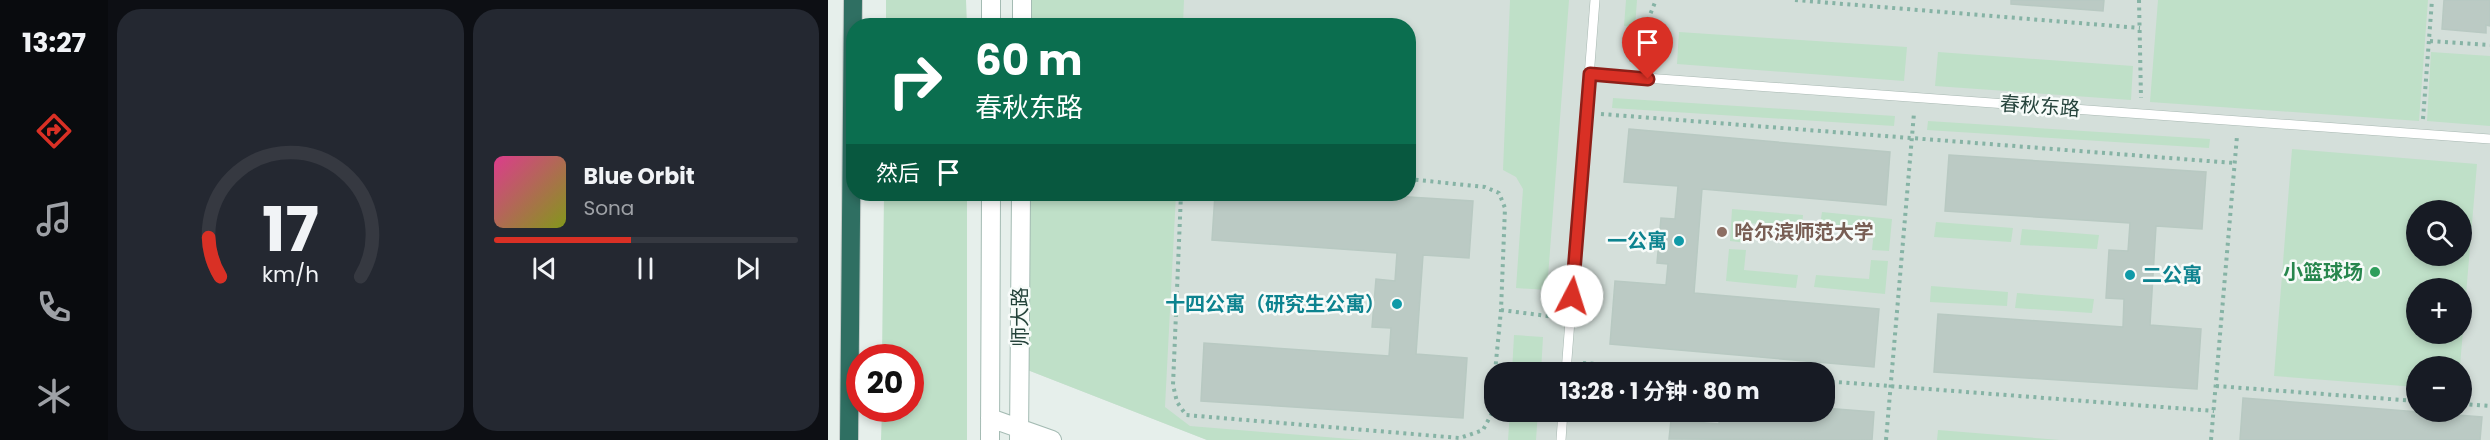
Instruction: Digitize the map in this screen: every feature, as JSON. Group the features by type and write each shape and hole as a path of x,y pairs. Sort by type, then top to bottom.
{"highway":[{"path":"853,0 853,18"},
{"path":"849,440 851,201"}],"street":[{"path":"991,0 991,18"},
{"path":"1022,0 1022,18"},
{"name":"师大路","path":"990,440 991,201"},
{"name":"师大路","path":"1019,434 1021,201"},
{"path":"990,418 1019,434 1052,440"}],"lane":[{"path":"1567,362 1595,0"},
{"name":"春秋东路","path":"1590,74 2490,139"},
{"path":"1561,440 1562,422"}],"path":[{"path":"1626,77 1656,0"},
{"path":"1795,0 2140,28"},
{"path":"2139,0 2141,114"},
{"path":"2422,134 2432,0"},
{"path":"2430,41 2490,45"},
{"path":"1886,440 1915,98"},
{"path":"1587,113 2234,163"},
{"path":"2211,440 2238,121"},
{"path":"1416,180 1485,187 1499,193 1505,208 1501,310 1496,362"},
{"path":"1181,201 1173,385 1177,402 1186,415 1460,438 1483,430 1487,422"},
{"path":"1501,310 1571,319"},
{"path":"1835,382 2214,411"},
{"path":"2216,386 2406,400"},
{"path":"2472,405 2490,406"}],"shaded area":[{"name":"哈尔滨师范大学","path":"1032,0 2490,0 2490,440 1207,440 1025,369 1028,201 1416,201 1416,18 1032,18"}],"green space":[{"path":"886,0 966,0 967,18 886,18"},
{"path":"1032,0 1184,0 1183,18 1032,18"},
{"path":"1510,0 1569,0 1547,290 1516,288 1523,189 1516,177 1503,170"},
{"path":"1626,0 1637,0 1635,27 1624,26"},
{"path":"2158,0 2428,0 2419,121 2150,102"},
{"path":"1679,32 1907,47 1904,81 1677,64"},
{"path":"1938,52 2133,66 2131,100 1935,86"},
{"path":"2431,52 2490,56 2490,126 2427,121"},
{"path":"1613,98 1895,116 1894,126 1612,108"},
{"path":"1928,121 2210,139 2209,148 1927,130"},
{"name":"小篮球场","path":"2292,149 2477,164 2472,223 2472,200 2406,200 2406,266 2468,266 2467,278 2406,278 2406,344 2462,344 2461,356 2406,356 2406,386 2274,376"},
{"path":"884,201 967,201 967,440 881,440 882,422 924,422 924,344 882,344"},
{"path":"1028,201 1176,201 1165,407 1190,426 1363,440 1207,440 1025,369"},
{"path":"1732,209 1803,215 1802,228 1749,223 1747,243 1730,241"},
{"path":"1822,212 1892,219 1889,251 1872,250 1874,230 1820,225"},
{"path":"1936,222 2013,228 2011,242 1934,237"},
{"path":"2022,229 2099,235 2097,249 2020,245"},
{"path":"1729,249 1746,250 1744,270 1798,275 1796,288 1726,281"},
{"path":"1871,260 1888,261 1885,294 1814,287 1816,275 1869,279"},
{"path":"1931,286 2008,292 2007,306 1930,302"},
{"path":"2017,293 2094,299 2092,313 2015,308"},
{"path":"1514,335 1543,337 1542,362 1513,362"},
{"path":"1509,422 1537,422 1536,440 1508,440"},
{"path":"1938,430 2060,440 1937,440"}],"building":[{"path":"2011,0 2104,0 2103,11 2011,4"},
{"path":"2444,0 2490,0 2490,26 2486,25 2486,33 2442,29"},
{"name":"一公寓","path":"1629,129 1890,152 1886,205 1702,189 1694,293 1879,309 1874,367 1610,344 1615,281 1666,285 1668,264 1657,263 1661,218 1675,219 1678,186 1624,182"},
{"name":"二公寓","path":"1949,155 2206,172 2202,229 2156,226 2150,325 2201,329 2197,389 1934,372 1938,314 2123,327 2124,299 2106,298 2109,250 2128,251 2130,223 1945,211"},
{"name":"十四公寓（研究生公寓）","path":"1416,197 1473,201 1469,258 1423,255 1416,354 1467,358 1463,418 1201,401 1204,343 1389,356 1391,328 1372,327 1376,279 1395,281 1397,253 1212,240 1215,201 1416,201"},
{"path":"2243,398 2406,411 2406,422 2472,422 2472,416 2482,417 2480,440 2240,440"},
{"path":"1835,409 1874,412 1872,440 1669,439 1671,422 1719,424 1719,422 1835,422"}],"place":[{"name":"哈尔滨师范大学","path":"1722,232"},
{"name":"一公寓","path":"1679,241"},
{"name":"小篮球场","path":"2375,272"},
{"name":"二公寓","path":"2130,275"},
{"name":"十四公寓（研究生公寓）","path":"1397,304"}],"route":[{"path":"1572,296 1590,74 1648,79"}]}
